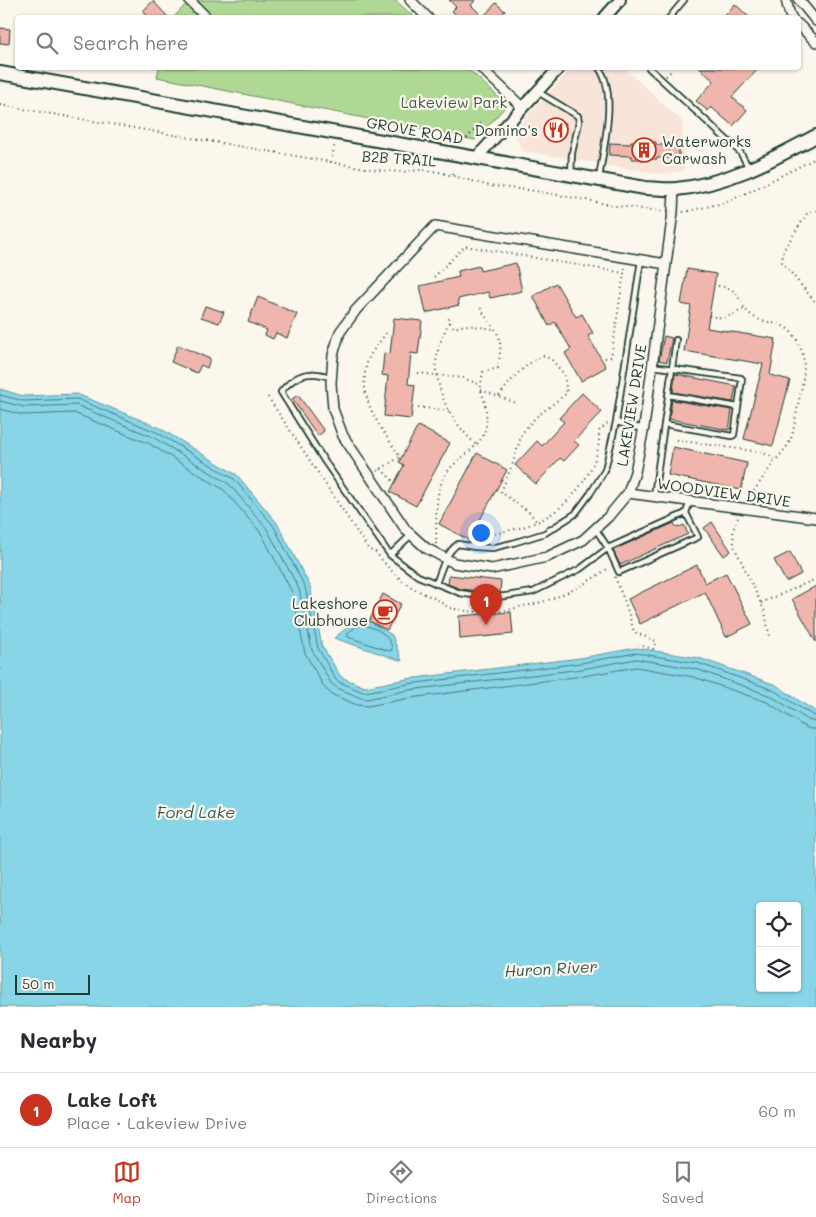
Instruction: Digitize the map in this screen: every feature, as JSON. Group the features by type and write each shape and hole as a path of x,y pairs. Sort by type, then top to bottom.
{"main road":[{"name":"GROVE ROAD","path":"0,73 645,188 674,189 718,181 749,170 816,136"}],"street":[{"path":"189,0 204,15"},
{"path":"410,0 425,15"},
{"path":"607,15 620,0"},
{"path":"786,0 790,15"},
{"path":"799,0 816,21"},
{"path":"801,27 816,42"},
{"path":"483,70 522,107"},
{"path":"477,157 557,70"},
{"path":"666,264 674,189"},
{"name":"LAKEVIEW DRIVE","path":"435,226 666,264 644,429 635,472 628,493 608,517 583,540 547,558 492,569 454,563 426,548 406,530 344,436 333,409 331,377 333,355 340,332 356,310 435,226"},
{"name":"WOODVIEW DRIVE","path":"628,493 816,518"}],"lane":[{"path":"672,15 684,0"},
{"path":"598,180 608,114 608,91 604,74 601,70"},
{"path":"651,70 740,152 749,170"},
{"path":"537,92 578,116 579,122 572,153 571,175"},
{"path":"436,584 446,559 453,547 458,544 492,548 513,544 545,533 575,514 590,494 605,470 617,421 641,260"},
{"path":"654,496 676,340"},
{"path":"652,366 742,379 734,435 664,424"},
{"path":"331,377 311,374 299,377 281,392 325,462 390,555 418,576 436,584 460,593 491,598 533,592 580,570 608,548 686,513"},
{"path":"668,396 738,407"},
{"path":"617,421 644,429"},
{"path":"595,528 608,548 619,572 698,537 686,513 690,501"},
{"path":"390,555 411,534"}],"path":[{"name":"B2B TRAIL","path":"0,105 377,170 439,172 490,186 529,190 592,200 616,206 678,213 724,203 816,158"},
{"path":"463,142 482,122"},
{"path":"331,162 334,149"},
{"path":"453,176 454,170"},
{"path":"816,211 808,212 783,252 782,262 816,303"},
{"path":"434,277 465,246 624,273"},
{"path":"606,358 611,357 625,264"},
{"path":"718,286 726,286 733,290 752,316 782,325 789,330 799,345 803,356 803,382 790,440 756,487 747,503"},
{"path":"436,554 438,498 442,480 448,470 476,445 485,430 485,403 481,390 483,372 498,368 501,345 499,337 480,307"},
{"path":"709,316 727,317 745,308"},
{"path":"449,318 439,344 435,364 437,376 449,411 462,432 476,445"},
{"path":"449,322 454,328 466,325 494,329"},
{"path":"376,472 400,457 373,415 366,397 365,385 368,360 386,333"},
{"path":"499,396 515,375 533,360 543,356 551,359 564,374 567,393 535,418 522,433 513,463 501,492 529,512 537,522"},
{"path":"418,373 463,378 481,385"},
{"path":"481,390 516,403"},
{"path":"418,407 449,411"},
{"path":"490,535 522,528 537,522 562,506 586,478 597,457 599,431 611,420 617,421"},
{"path":"676,440 760,452 776,461"},
{"path":"380,468 393,481"},
{"path":"738,518 733,530 734,546 765,612 770,639"},
{"path":"761,603 816,579"}],"shaded area":[{"path":"570,70 626,70 682,121 684,171 661,174 523,151 516,138 519,125"}],"green space":[{"path":"190,0 395,0 412,15 176,15"},
{"name":"Lakeview Park","path":"159,70 469,70 507,105 475,140 157,77"}],"water":[{"name":"Ford Lake","path":"0,389 23,396 77,394 158,427 237,475 277,523 310,586 322,646 341,677 365,687 407,679 580,658 636,648 699,658 776,685 816,712 816,1007 0,1007"},
{"path":"357,620 369,621 392,635 402,661 334,638"}],"building":[{"path":"449,0 476,0 471,5 481,15 456,15 452,11 456,7"},
{"path":"153,1 166,15 147,15 143,11"},
{"path":"496,3 505,11 502,15 485,15"},
{"path":"735,4 747,15 726,15"},
{"path":"0,28 10,29 9,44 0,43"},
{"path":"701,70 757,70 732,97 747,110 733,126 711,107 708,111 696,101 714,81"},
{"name":"Domino's","path":"550,120 566,123 564,135 558,141 554,140 547,133"},
{"name":"Waterworks Carwash","path":"631,141 656,142 656,145 679,145 679,158 641,160 632,159 632,156 609,155 610,143 631,144"},
{"path":"516,263 522,291 490,298 488,292 458,299 459,305 426,313 420,286 459,277 458,271 479,266 480,271"},
{"path":"687,269 716,274 707,328 776,339 770,375 790,380 773,446 744,439 763,364 684,351 691,306 681,304"},
{"path":"556,283 576,317 582,314 593,333 588,336 606,367 581,381 565,353 571,349 555,322 549,326 533,296"},
{"path":"258,297 297,314 287,338 276,333 273,339 265,335 267,330 248,322"},
{"path":"205,306 224,312 219,323 201,317"},
{"path":"394,318 422,321 418,354 411,353 408,384 415,385 411,419 384,416 388,376 382,375 384,353 390,354"},
{"path":"664,336 672,338 667,362 659,360"},
{"path":"178,345 210,359 207,368 201,365 197,373 171,362"},
{"path":"675,374 736,386 733,402 673,392"},
{"path":"582,393 602,412 574,441 579,445 564,461 560,458 536,484 515,465 537,441 542,446 564,422 559,418"},
{"path":"298,395 324,431 318,436 292,399"},
{"path":"672,400 732,410 729,430 669,419"},
{"path":"418,426 450,443 416,506 390,492 404,465 399,462"},
{"path":"673,447 747,463 741,490 668,475"},
{"path":"477,453 507,470 469,540 439,524"},
{"path":"712,522 731,551 724,556 704,528"},
{"path":"674,523 677,528 684,525 688,534 620,565 613,550"},
{"path":"790,552 801,574 786,582 774,560"},
{"path":"697,565 705,583 726,573 752,624 726,637 705,592 640,624 628,599"},
{"path":"449,575 501,581 500,593 461,589 448,584"},
{"path":"816,586 816,642 792,599"},
{"name":"Lakeshore Clubhouse","path":"383,594 401,604 387,630 369,621"},
{"path":"511,612 513,634 460,639 459,616"}],"place":[{"name":"Domino's","path":"556,130"},
{"name":"Waterworks Carwash","path":"644,150"},
{"name":"Lakeshore Clubhouse","path":"385,612"},
{"name":"Lake Loft","path":"486,625"}],"water label":[{"name":"Huron River","path":"551,968"}]}
